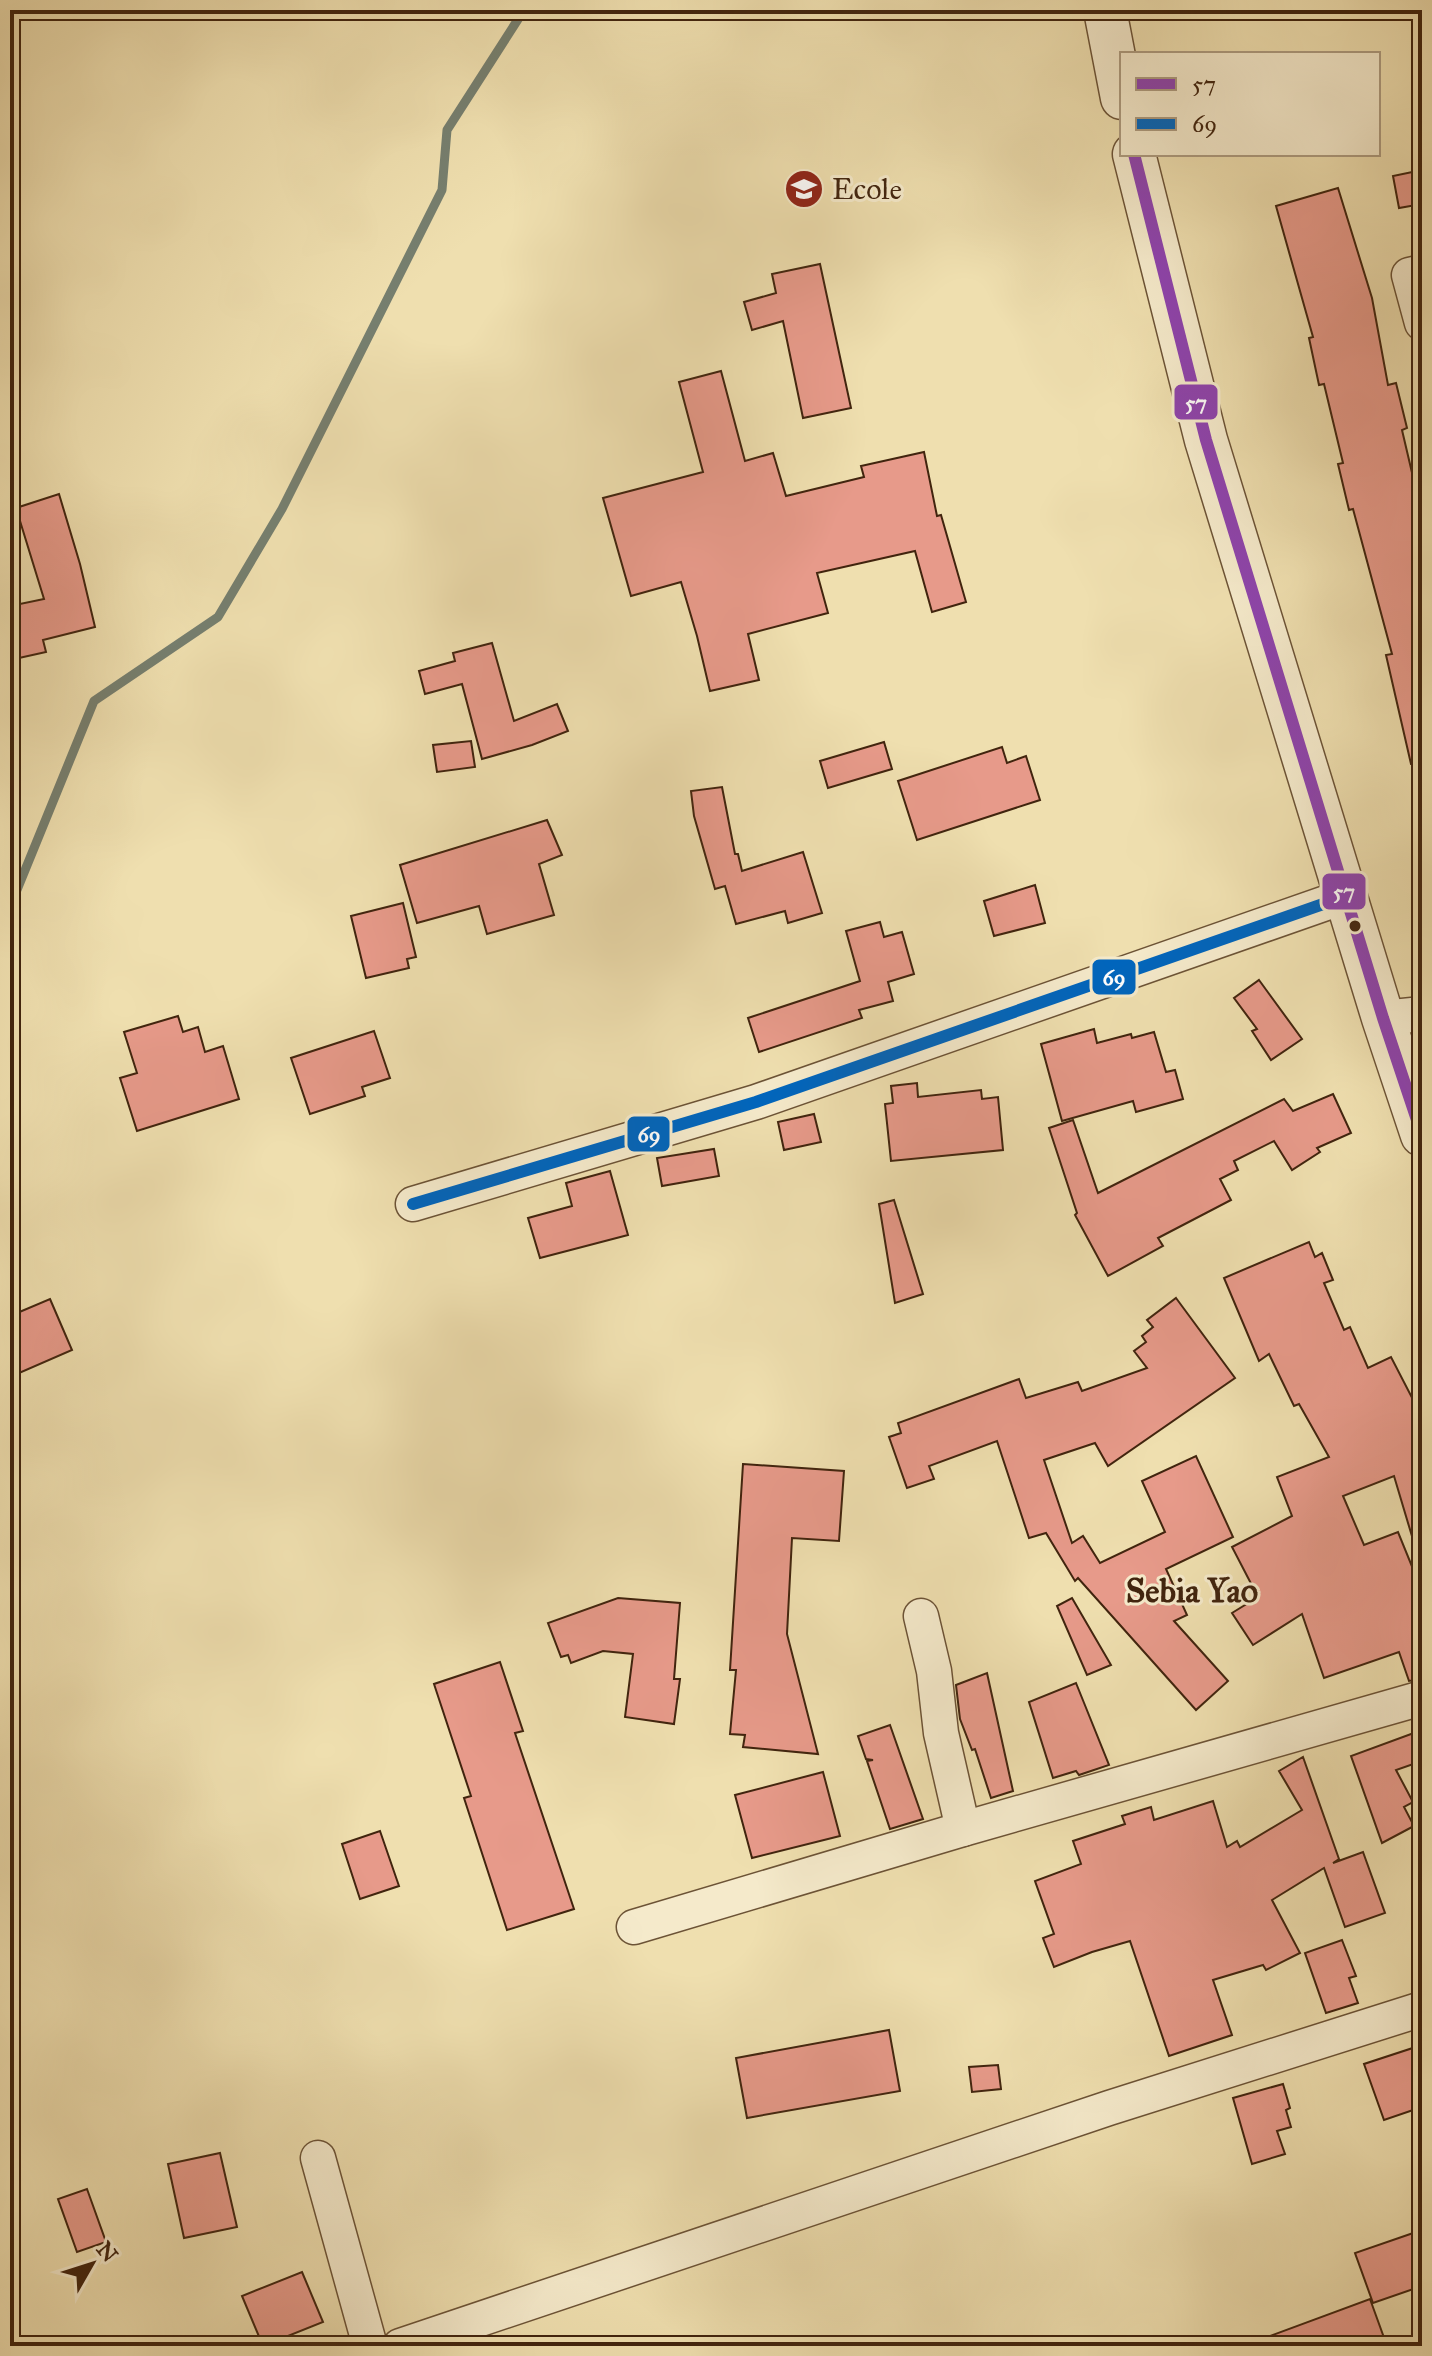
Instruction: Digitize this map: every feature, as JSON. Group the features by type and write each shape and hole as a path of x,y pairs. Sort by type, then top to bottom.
{"street":[{"path":"1105,10 1120,88"},
{"path":"1135,156 1206,440 1346,896 1402,1016 1422,1135"},
{"path":"1422,272 1409,275 1422,323"},
{"path":"413,1204 756,1102 1346,896"},
{"path":"921,1616 934,1671 941,1733 963,1829"},
{"path":"634,1927 1422,1698"},
{"path":"400,2346 1109,2108 1422,2009"},
{"path":"318,2158 370,2346"}],"building":[{"path":"1422,170 1422,204 1399,208 1393,176"},
{"path":"1338,188 1372,298 1388,385 1396,383 1407,428 1402,430 1417,494 1413,495 1422,532 1422,763 1411,764 1386,655 1392,654 1353,509 1349,510 1338,464 1343,463 1324,384 1319,385 1309,338 1313,337 1276,206"},
{"path":"820,264 851,408 803,418 783,321 752,330 744,302 776,293 772,274"},
{"path":"721,371 745,461 773,453 786,496 864,477 861,466 924,452 937,516 941,515 966,602 932,612 915,551 817,573 828,613 748,634 759,680 710,691 681,582 631,596 603,498 703,472 679,382"},
{"path":"59,494 95,627 43,640 46,652 10,660 10,606 44,599 16,508"},
{"path":"492,643 514,721 557,704 568,731 482,759 462,684 425,694 419,671 455,661 453,653"},
{"path":"471,741 475,767 437,772 433,745"},
{"path":"884,742 892,769 828,788 820,761"},
{"path":"1002,747 1007,763 1026,756 1040,800 917,840 898,781"},
{"path":"722,787 735,854 738,854 742,871 803,852 822,913 788,923 785,911 736,924 725,886 715,889 694,816 691,791"},
{"path":"547,820 562,855 539,864 554,915 487,934 479,906 417,923 400,865"},
{"path":"1035,885 1045,923 994,936 984,901"},
{"path":"403,903 416,957 407,959 409,968 366,978 351,916"},
{"path":"880,922 884,937 902,932 914,974 888,982 893,1001 859,1010 862,1018 759,1052 748,1018 860,981 846,931"},
{"path":"1259,980 1302,1039 1271,1060 1252,1031 1257,1029 1234,998"},
{"path":"178,1016 183,1032 198,1027 205,1052 223,1046 239,1099 137,1131 120,1078 137,1073 124,1032"},
{"path":"1094,1029 1097,1043 1154,1032 1166,1072 1175,1070 1183,1099 1136,1112 1133,1101 1062,1121 1041,1044"},
{"path":"374,1031 390,1078 362,1087 365,1096 310,1114 291,1058"},
{"path":"917,1083 918,1097 981,1090 982,1099 998,1097 1003,1150 891,1161 885,1104 893,1103 891,1086"},
{"path":"1333,1094 1351,1133 1317,1148 1320,1152 1292,1170 1274,1141 1234,1161 1238,1170 1220,1179 1231,1200 1158,1238 1163,1246 1108,1276 1075,1215 1077,1213 1049,1128 1073,1120 1098,1193 1284,1099 1293,1111"},
{"path":"814,1114 821,1142 784,1150 778,1122"},
{"path":"714,1149 719,1176 662,1186 657,1158"},
{"path":"610,1171 628,1235 540,1258 528,1218 572,1206 566,1183"},
{"path":"894,1200 923,1294 895,1303 879,1204"},
{"path":"1309,1242 1315,1257 1322,1253 1333,1280 1324,1283 1344,1330 1350,1327 1368,1368 1391,1357 1422,1417 1422,1542 1414,1543 1394,1476 1343,1496 1364,1545 1398,1532 1422,1591 1422,1679 1409,1681 1399,1652 1324,1678 1302,1614 1253,1645 1232,1613 1258,1597 1232,1547 1292,1516 1277,1477 1329,1457 1299,1404 1294,1406 1269,1354 1259,1361 1224,1278"},
{"path":"1176,1298 1235,1378 1108,1466 1095,1443 1044,1460 1072,1543 1083,1536 1100,1563 1165,1532 1142,1481 1196,1456 1233,1537 1166,1569 1187,1615 1174,1621 1228,1681 1196,1710 1078,1578 1075,1581 1046,1533 1029,1538 997,1441 929,1466 934,1479 907,1488 889,1437 901,1433 898,1423 1019,1379 1026,1398 1078,1382 1082,1391 1147,1368 1134,1351 1146,1342 1142,1336 1153,1327 1147,1320"},
{"path":"50,1299 72,1350 10,1377 10,1316"},
{"path":"743,1464 844,1471 839,1541 792,1538 787,1634 818,1754 743,1747 745,1735 730,1734 736,1670 730,1670"},
{"path":"618,1598 680,1603 674,1679 680,1679 674,1724 625,1717 633,1654 603,1651 571,1663 568,1655 561,1657 548,1623"},
{"path":"1072,1598 1111,1665 1087,1675 1057,1606"},
{"path":"500,1662 523,1731 515,1733 574,1909 507,1930 464,1798 471,1796 434,1684"},
{"path":"987,1673 1013,1791 991,1798 975,1749 972,1750 960,1719 956,1685"},
{"path":"1076,1683 1109,1765 1079,1775 1076,1771 1053,1778 1029,1702"},
{"path":"890,1725 923,1819 890,1829 867,1761 873,1760 866,1759 858,1736"},
{"path":"1422,1730 1422,1761 1396,1770 1413,1802 1404,1807 1414,1826 1382,1843 1351,1756"},
{"path":"1303,1757 1339,1859 1333,1863 1363,1852 1385,1913 1345,1927 1324,1868 1272,1900 1300,1953 1266,1970 1263,1965 1213,1980 1232,2035 1169,2056 1130,1941 1054,1967 1043,1938 1054,1934 1035,1881 1081,1864 1073,1841 1125,1824 1122,1816 1151,1807 1154,1820 1213,1801 1227,1847 1237,1841 1240,1847 1302,1810 1279,1771"},
{"path":"823,1772 840,1836 752,1858 735,1795"},
{"path":"380,1831 399,1886 360,1899 342,1844"},
{"path":"1342,1940 1356,1976 1349,1978 1358,2003 1326,2013 1305,1953"},
{"path":"889,2030 900,2091 747,2118 736,2058"},
{"path":"1422,2045 1422,2107 1384,2120 1364,2064"},
{"path":"998,2065 1001,2089 972,2092 969,2067"},
{"path":"1283,2084 1290,2108 1286,2110 1291,2127 1277,2131 1285,2154 1252,2164 1233,2098"},
{"path":"220,2153 237,2227 184,2238 168,2164"},
{"path":"87,2189 106,2242 77,2252 58,2199"},
{"path":"1422,2230 1422,2286 1373,2303 1355,2253"},
{"path":"302,2272 323,2322 263,2346 242,2296"},
{"path":"1370,2299 1387,2346 1252,2346 1251,2343"}],"waterway":[{"path":"10,907 94,701 218,617 282,509 442,190 447,130 524,10"}],"transit line":[{"name":"57","path":"1135,156 1206,440 1383,1018 1422,1135"},
{"name":"69","path":"413,1204 756,1102 1346,896"}],"place":[{"name":"Ecole","path":"804,189"}],"district":[{"name":"Sebia Yao","path":"1192,1590"}]}
